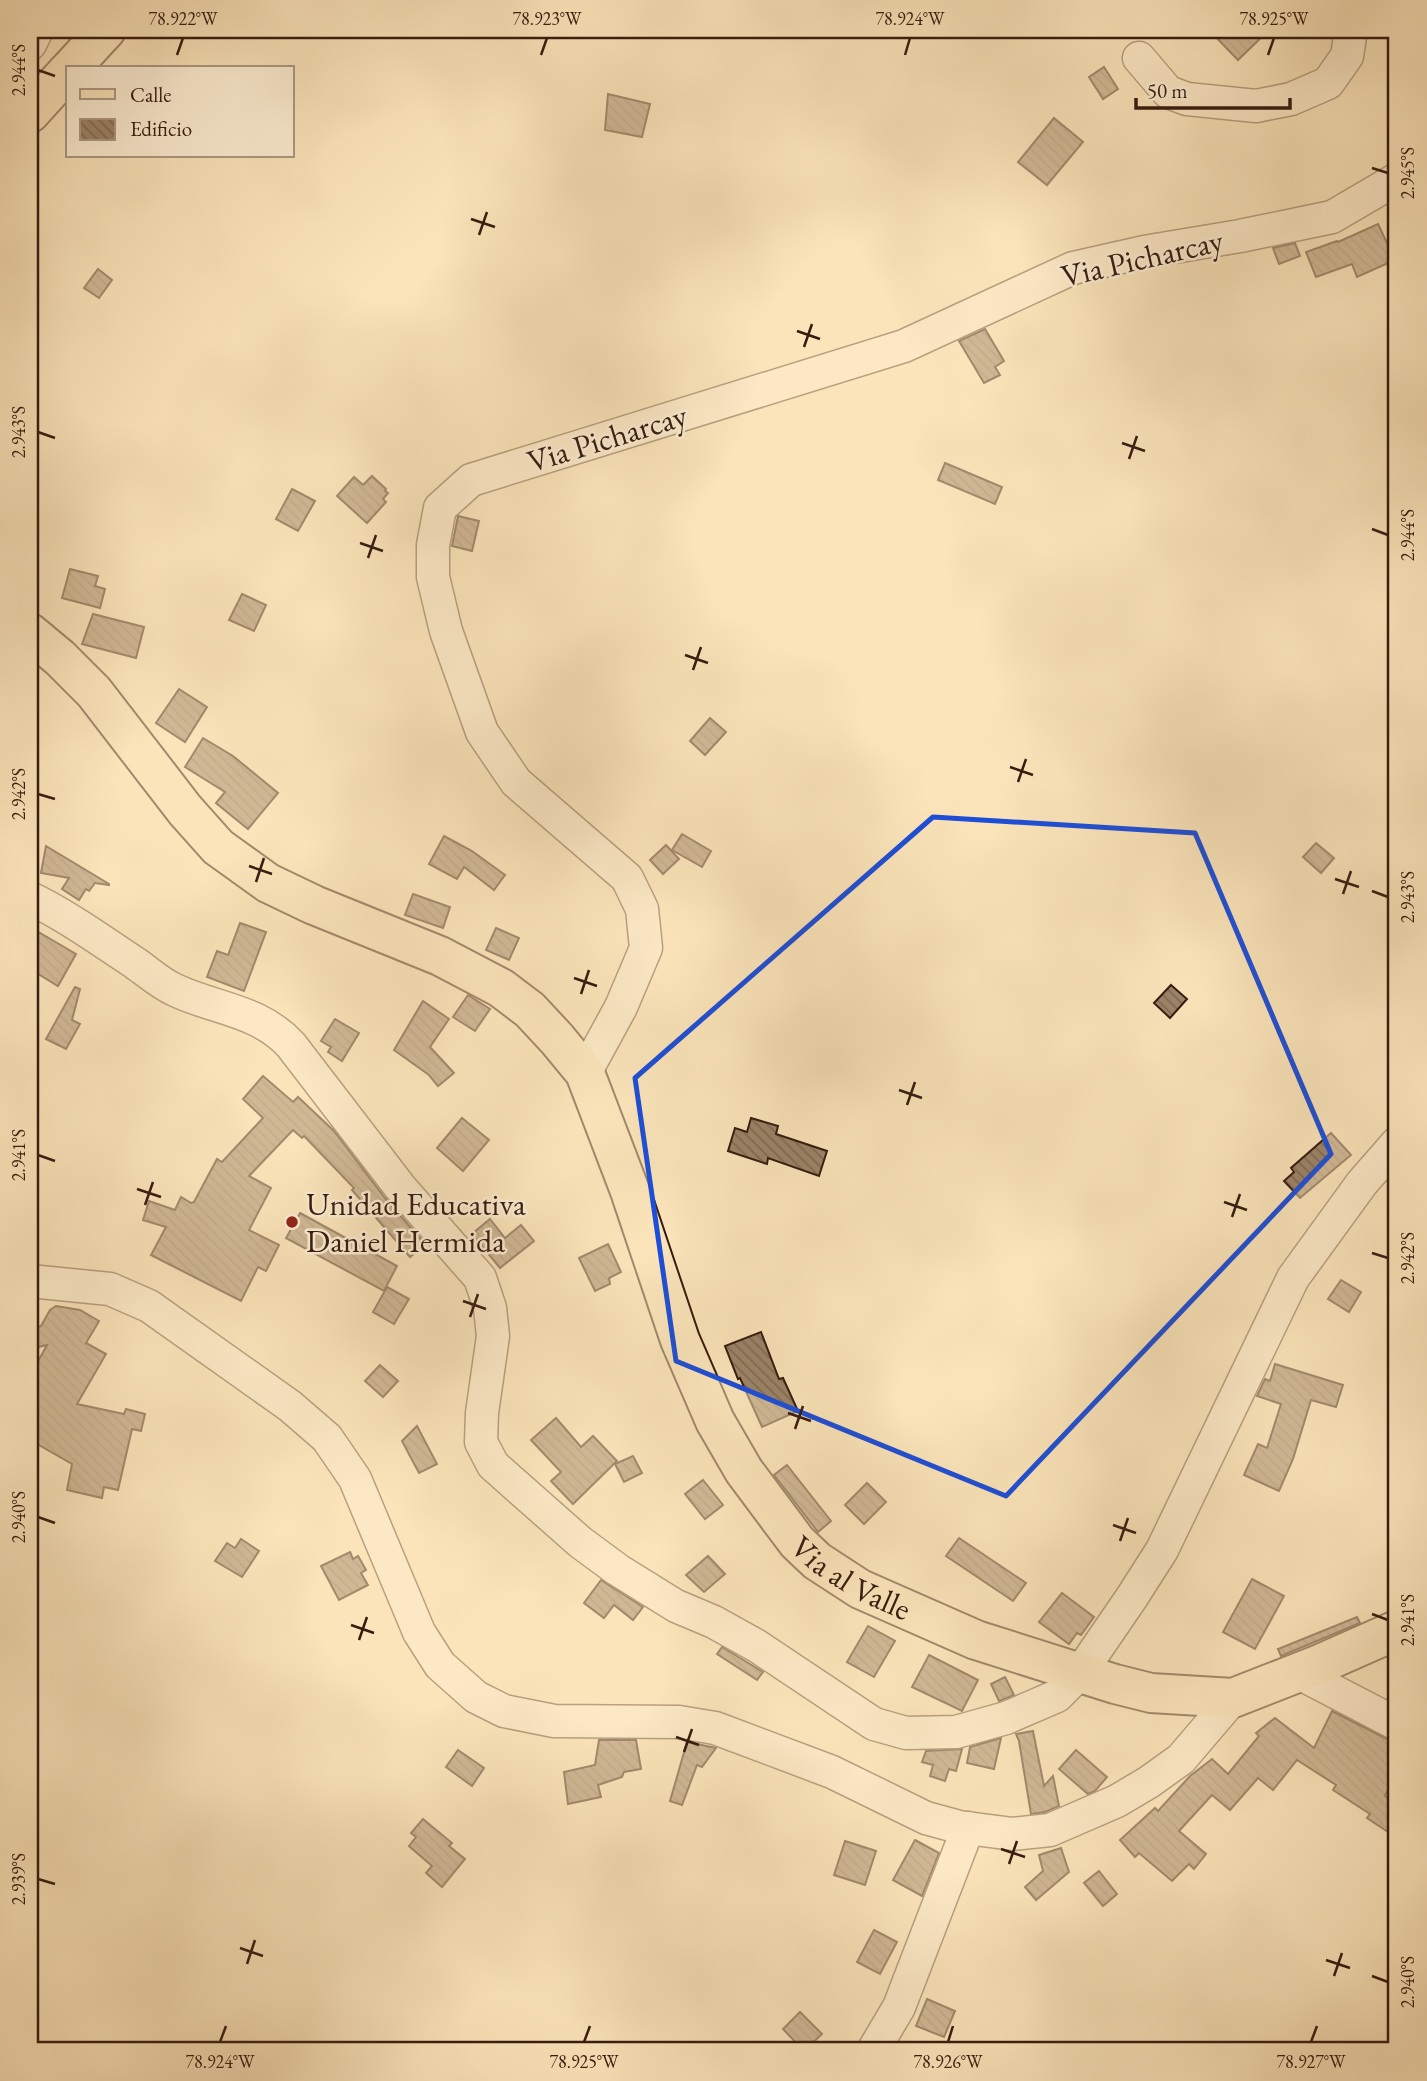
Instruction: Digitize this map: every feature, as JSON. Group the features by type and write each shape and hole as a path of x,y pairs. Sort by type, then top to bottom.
{"main road":[{"path":"74,66 106,30"},
{"path":"30,113 66,74"},
{"name":"Via al Valle","path":"30,633 94,692 184,810 218,846 268,883 314,905 440,956 501,988 530,1010 585,1073 631,1191 680,1340 715,1421 744,1471 797,1542 817,1561 860,1589 976,1640 1151,1693 1233,1698 1299,1673 1397,1630"}],"street":[{"path":"30,44 37,30"},
{"path":"1139,58 1168,92 1187,99 1256,106 1291,99 1328,83 1347,55 1351,30"},
{"name":"Via Picharcay","path":"585,1073 621,1007 646,947 642,909 627,878 516,782 482,732 446,631 433,577 433,545 440,508 471,480 904,346 1073,268 1332,217 1397,179"},
{"path":"30,898 60,913 174,990 230,1008 277,1030 291,1045 400,1187 480,1278 490,1308 493,1336 482,1413 481,1443 493,1465 580,1542 676,1606 714,1622 757,1646 874,1724 906,1733 956,1732 1006,1718 1057,1696 1080,1673 1161,1550 1293,1278 1362,1183 1397,1143"},
{"path":"30,1281 110,1289 149,1306 290,1406 327,1438 355,1479 419,1632 440,1665 476,1697 503,1711 554,1721 679,1722 715,1728 832,1772 926,1818 968,1828 1013,1834 1049,1830 1117,1801 1181,1759 1233,1698"},
{"path":"1299,1673 1397,1724"},
{"path":"873,2051 899,2007 968,1828"}],"highlighted area":[{"path":"933,817 1195,833 1331,1154 1006,1496 676,1361 635,1078"}],"building":[{"path":"1209,30 1269,30 1238,60"},
{"path":"1104,67 1118,89 1103,99 1089,77"},
{"path":"608,94 650,104 642,137 605,130"},
{"path":"1054,118 1083,142 1047,185 1018,162"},
{"path":"1378,224 1387,243 1397,235 1397,259 1357,277 1352,264 1316,277 1306,252 1338,242"},
{"path":"1295,243 1300,256 1279,264 1273,248"},
{"path":"98,269 112,280 99,298 84,288"},
{"path":"985,329 1004,361 995,367 1000,375 984,383 959,341"},
{"path":"945,463 1002,487 995,504 938,480"},
{"path":"372,476 388,493 383,499 386,502 367,523 337,496 354,477 363,485"},
{"path":"292,489 315,501 298,531 276,519"},
{"path":"458,516 479,521 472,551 452,546"},
{"path":"70,569 98,576 95,586 105,589 100,608 62,598"},
{"path":"242,594 266,605 254,631 229,620"},
{"path":"93,614 144,627 136,658 82,644"},
{"path":"179,689 207,707 185,742 156,723"},
{"path":"710,718 726,732 705,755 690,741"},
{"path":"203,738 233,756 278,793 248,829 216,803 225,792 185,767"},
{"path":"682,834 711,851 702,867 672,850"},
{"path":"444,836 472,851 505,875 494,890 464,867 457,879 429,864"},
{"path":"1316,843 1334,858 1321,873 1303,857"},
{"path":"666,845 679,859 663,874 650,860"},
{"path":"46,846 109,885 95,883 89,891 86,889 79,900 62,889 69,878 41,873"},
{"path":"413,894 450,907 443,928 405,915"},
{"path":"240,923 266,932 244,991 207,977 217,951 228,955"},
{"path":"30,927 76,954 58,986 30,969"},
{"path":"496,928 519,938 509,960 486,950"},
{"path":"1171,985 1187,999 1170,1018 1154,1003"},
{"path":"75,987 80,989 72,1020 80,1024 66,1049 46,1039"},
{"path":"468,995 490,1009 475,1031 453,1017"},
{"path":"423,1001 449,1019 430,1047 454,1073 438,1086 429,1075 394,1050"},
{"path":"335,1019 359,1033 342,1061 328,1052 331,1047 321,1041"},
{"path":"263,1076 293,1102 298,1097 334,1131 385,1198 425,1244 410,1257 352,1190 354,1188 304,1136 302,1138 293,1130 249,1176 271,1188 249,1230 279,1245 266,1271 258,1267 241,1301 151,1255 166,1227 143,1220 149,1201 175,1210 181,1197 194,1202 217,1159 222,1162 263,1118 243,1099"},
{"path":"462,1118 489,1140 463,1171 437,1148"},
{"path":"751,1118 778,1126 776,1134 827,1151 819,1176 768,1158 767,1164 728,1151 735,1128 747,1132"},
{"path":"1331,1133 1351,1155 1300,1198 1284,1181 1294,1172 1291,1168"},
{"path":"300,1213 397,1266 384,1291 286,1238"},
{"path":"490,1219 505,1238 521,1225 534,1241 500,1268 472,1234"},
{"path":"608,1244 621,1272 609,1278 610,1284 595,1291 579,1258"},
{"path":"1341,1280 1361,1292 1349,1312 1328,1299"},
{"path":"387,1287 409,1299 394,1324 373,1312"},
{"path":"56,1306 80,1310 99,1321 86,1343 106,1354 77,1404 124,1414 126,1409 145,1414 141,1431 132,1429 118,1490 104,1487 102,1498 67,1490 72,1464 30,1440 30,1376 47,1345 30,1349 30,1328 41,1326 50,1310"},
{"path":"761,1332 779,1379 783,1378 798,1411 762,1427 725,1346"},
{"path":"1275,1364 1343,1385 1336,1407 1311,1400 1293,1459 1279,1491 1244,1475 1258,1444 1267,1448 1281,1404 1257,1396 1265,1379 1270,1381"},
{"path":"380,1365 398,1381 383,1397 365,1381"},
{"path":"556,1418 581,1447 593,1436 617,1461 573,1504 551,1481 561,1472 531,1440"},
{"path":"417,1426 437,1464 419,1473 402,1441"},
{"path":"633,1456 642,1473 624,1482 615,1464"},
{"path":"787,1465 831,1521 818,1532 774,1475"},
{"path":"703,1480 723,1505 705,1519 685,1494"},
{"path":"867,1483 886,1502 864,1524 845,1505"},
{"path":"959,1538 1026,1583 1013,1601 946,1556"},
{"path":"241,1539 259,1551 242,1577 215,1561 227,1543 235,1548"},
{"path":"350,1552 353,1559 358,1556 366,1570 361,1573 368,1585 339,1600 321,1566"},
{"path":"708,1556 725,1574 704,1592 686,1575"},
{"path":"1252,1579 1284,1596 1255,1649 1223,1632"},
{"path":"601,1580 643,1607 633,1620 614,1605 604,1618 584,1603"},
{"path":"1062,1593 1094,1617 1081,1635 1077,1633 1069,1644 1039,1622"},
{"path":"1357,1617 1360,1623 1281,1656 1278,1649"},
{"path":"868,1626 895,1641 874,1677 847,1662"},
{"path":"722,1647 763,1672 757,1680 717,1654"},
{"path":"929,1655 978,1680 962,1711 912,1687"},
{"path":"1005,1677 1014,1695 999,1701 991,1684"},
{"path":"1332,1711 1397,1742 1397,1771 1385,1796 1397,1805 1397,1838 1367,1818 1370,1814 1333,1790 1336,1785 1297,1760 1273,1790 1258,1778 1230,1810 1212,1795 1179,1831 1206,1854 1194,1869 1189,1864 1172,1881 1139,1853 1135,1857 1120,1840 1155,1808 1158,1811 1190,1776 1212,1759 1228,1774 1259,1736 1256,1733 1275,1718 1314,1748"},
{"path":"1033,1731 1044,1786 1053,1776 1059,1806 1031,1814 1016,1734"},
{"path":"1001,1738 994,1769 967,1763 970,1747"},
{"path":"599,1740 636,1740 641,1769 624,1772 622,1777 598,1785 601,1797 568,1804 564,1772 595,1765"},
{"path":"687,1742 716,1748 702,1767 697,1765 682,1805 670,1801"},
{"path":"962,1749 956,1771 949,1769 945,1781 930,1776 933,1765 922,1762 926,1751"},
{"path":"458,1750 484,1768 472,1786 446,1767"},
{"path":"1076,1750 1107,1777 1095,1791 1088,1794 1059,1769"},
{"path":"423,1819 452,1843 449,1846 465,1859 442,1887 426,1873 432,1866 409,1846 416,1837 411,1833"},
{"path":"915,1840 939,1853 922,1896 893,1880"},
{"path":"845,1841 876,1851 865,1885 834,1875"},
{"path":"1061,1848 1069,1872 1036,1900 1025,1887 1043,1871 1039,1855"},
{"path":"1099,1871 1117,1894 1103,1906 1084,1883"},
{"path":"874,1930 897,1942 880,1974 857,1962"},
{"path":"927,1999 955,2011 944,2037 916,2026"},
{"path":"800,2012 822,2034 804,2051 783,2029"}],"place":[{"name":"Unidad Educativa Daniel Hermida","path":"292,1222"}]}
